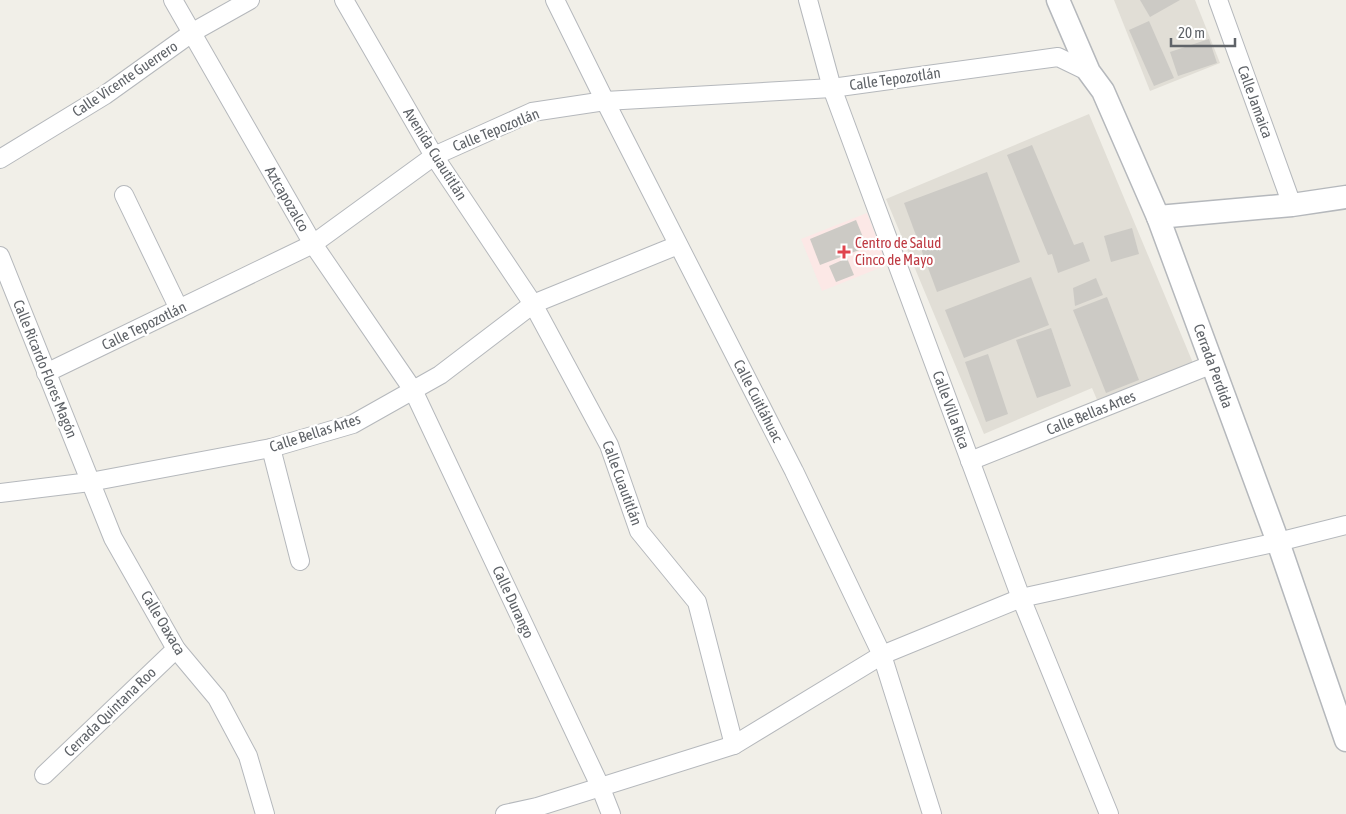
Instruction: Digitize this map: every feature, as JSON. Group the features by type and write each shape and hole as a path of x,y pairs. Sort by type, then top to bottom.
{"street":[{"name":"Aztcapozalco","path":"174,0 313,244 413,390"},
{"name":"Calle Vicente Guerrero","path":"0,159 105,95 193,32 250,0"},
{"name":"Avenida Cuautitlán","path":"344,0 434,156 532,304"},
{"name":"Calle Cuitláhuac","path":"555,0 794,471 882,654 932,814"},
{"name":"Calle Villa Rica","path":"808,0 832,88 1021,598 1109,814"},
{"name":"Cerrada Perdida","path":"1058,0 1089,72 1103,91 1158,217 1278,542 1346,740"},
{"name":"Calle Jamaica","path":"1218,0 1292,205"},
{"name":"Calle Tepozotlán","path":"46,373 313,244 434,156 532,112 605,101 832,88 1058,57 1089,72"},
{"path":"124,195 179,309"},
{"path":"1158,217 1292,205 1346,197"},
{"name":"Calle Bellas Artes","path":"0,493 90,482 271,448 353,424 440,375 532,304 678,245"},
{"name":"Calle Ricardo Flores Magón","path":"0,256 90,482"},
{"name":"Calle Cuautitlán","path":"532,304 609,445 639,531 697,602 734,745"},
{"name":"Calle Bellas Artes","path":"970,461 1213,364"},
{"name":"Calle Durango","path":"413,390 600,786 611,814"},
{"path":"271,448 300,561"},
{"name":"Calle Oaxaca","path":"90,482 113,538 176,649 217,698 248,756 265,814"},
{"path":"505,814 537,807 734,745 882,654 1021,598 1278,542 1346,525"},
{"name":"Cerrada Quintana Roo","path":"44,776 176,649"}],"shaded area":[{"path":"1114,0 1195,0 1220,63 1150,91"},
{"path":"1089,114 1193,363 1098,402 1092,388 984,434 886,199"},
{"name":"Centro de Salud Cinco de Mayo","path":"867,213 887,265 822,291 801,239"}],"building":[{"path":"1140,0 1180,0 1150,17"},
{"path":"1149,21 1174,78 1154,86 1129,30"},
{"path":"1209,39 1217,63 1178,76 1170,52"},
{"path":"1032,145 1074,245 1083,242 1090,261 1058,273 1052,254 1048,255 1007,155"},
{"path":"987,172 1020,262 937,292 904,203"},
{"path":"856,220 867,247 820,265 810,239"},
{"path":"1132,228 1139,254 1111,262 1104,236"},
{"path":"847,258 854,275 836,282 829,266"},
{"path":"1031,277 1049,325 964,358 945,310"},
{"path":"1096,278 1103,295 1075,306 1073,288"},
{"path":"1107,297 1139,380 1106,393 1073,310"},
{"path":"1051,328 1071,386 1037,398 1016,340"},
{"path":"988,354 1008,414 986,422 965,362"}],"place":[{"name":"Centro de Salud Cinco de Mayo","path":"844,252"}]}
